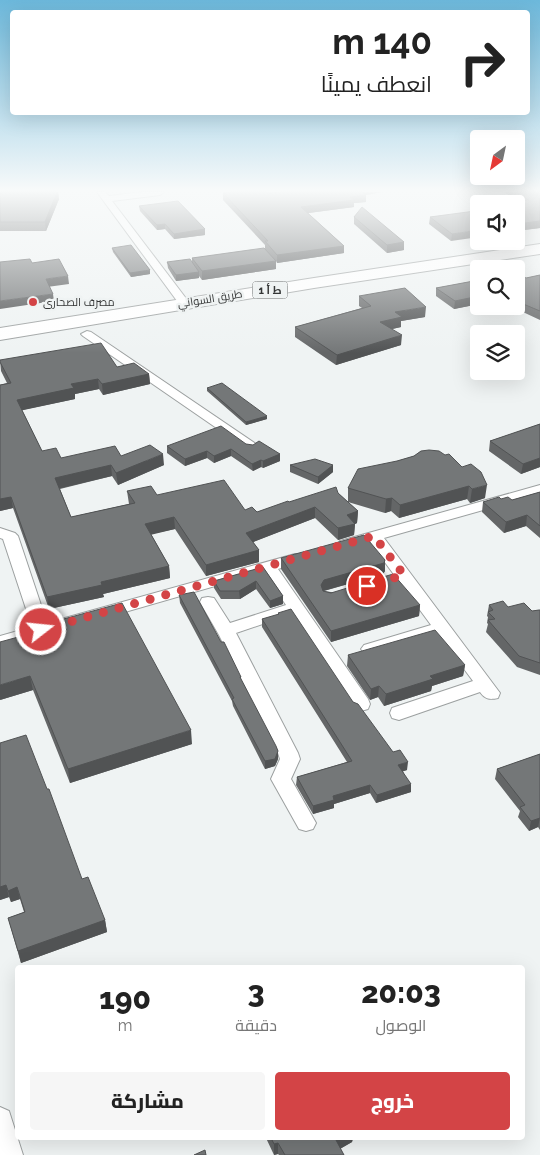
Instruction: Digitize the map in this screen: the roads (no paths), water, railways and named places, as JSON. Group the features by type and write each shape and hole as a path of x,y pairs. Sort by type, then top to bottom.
{"highway":[{"name":"طريق السواني","path":"0,334 184,303 540,249"},
{"path":"525,264 540,261"},
{"name":"طريق السواني","path":"0,349 470,272"}],"street":[{"path":"141,246 184,303"},
{"path":"87,334 252,446"},
{"path":"0,642 540,489"},
{"path":"0,532 10,536 41,630"},
{"path":"374,536 488,689 399,713"},
{"path":"268,566 361,704"},
{"path":"385,580 404,575"},
{"path":"208,602 288,753 290,760 282,779 306,823"},
{"path":"225,631 296,608"},
{"path":"359,653 442,627"},
{"path":"0,1120 9,1155"}],"place":[{"name":"مصرف الصحارى","path":"33,302"}]}
